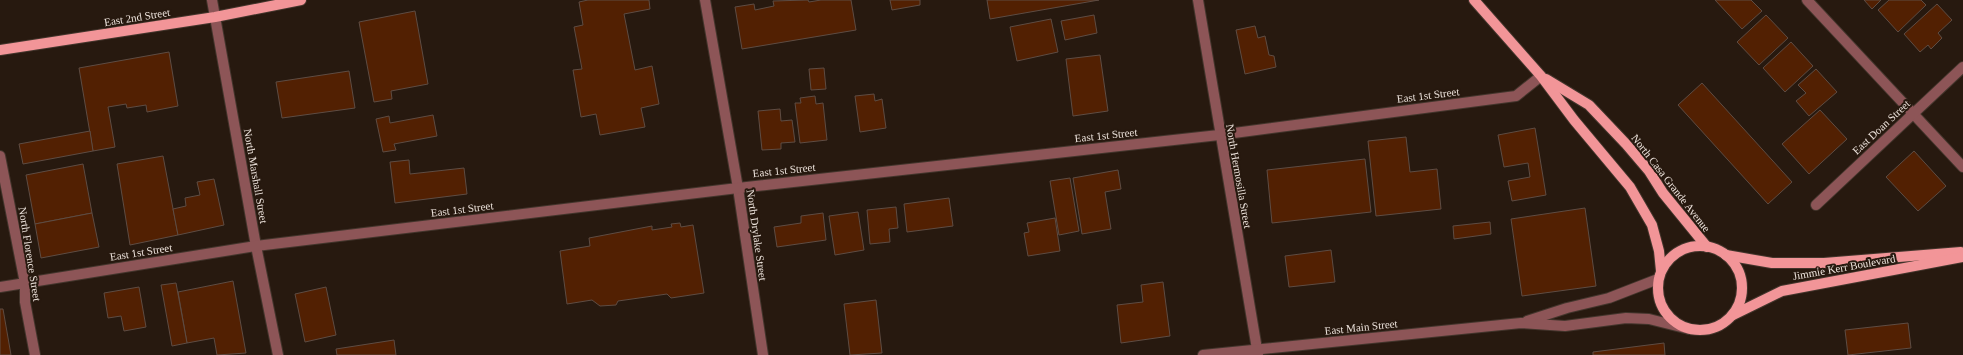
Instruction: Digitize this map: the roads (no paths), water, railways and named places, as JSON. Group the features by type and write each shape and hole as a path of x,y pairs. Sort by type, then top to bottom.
{"main road":[{"name":"East 2nd Street","path":"0,50 215,17 301,0"},
{"name":"North Casa Grande Avenue","path":"1474,0 1541,76 1574,120 1630,187 1652,225 1659,251 1660,275"},
{"name":"North Casa Grande Avenue","path":"1541,76 1589,106 1594,111 1649,171 1663,193 1707,246"},
{"path":"1697,246 1707,246 1726,255 1740,272 1742,283 1742,294 1739,305 1733,315 1724,323 1701,331 1689,329 1679,325 1663,308 1659,297 1660,275 1671,258 1678,252 1697,246"},
{"name":"Jimmie Kerr Boulevard","path":"1726,255 1772,263 1824,263 1963,252"},
{"name":"Jimmie Kerr Boulevard","path":"1733,315 1782,291 1963,257"}],"street":[{"name":"North Marshall Street","path":"212,0 256,246 278,355"},
{"name":"North Drylake Street","path":"706,0 738,188 763,355"},
{"name":"North Hermosilla Street","path":"1198,0 1219,135 1258,352"},
{"path":"1807,0 1963,167"},
{"name":"East Doan Street","path":"1816,205 1963,67"},
{"name":"East 1st Street","path":"0,287 256,246 738,188 1219,135 1516,96 1541,76"},
{"name":"North Florence Street","path":"0,156 25,283 25,302 35,355"},
{"name":"East Main Street","path":"1521,323 1568,308 1609,298 1660,275"},
{"name":"East Main Street","path":"1203,355 1258,352 1521,323 1565,326 1626,318 1649,319 1689,329"}]}
